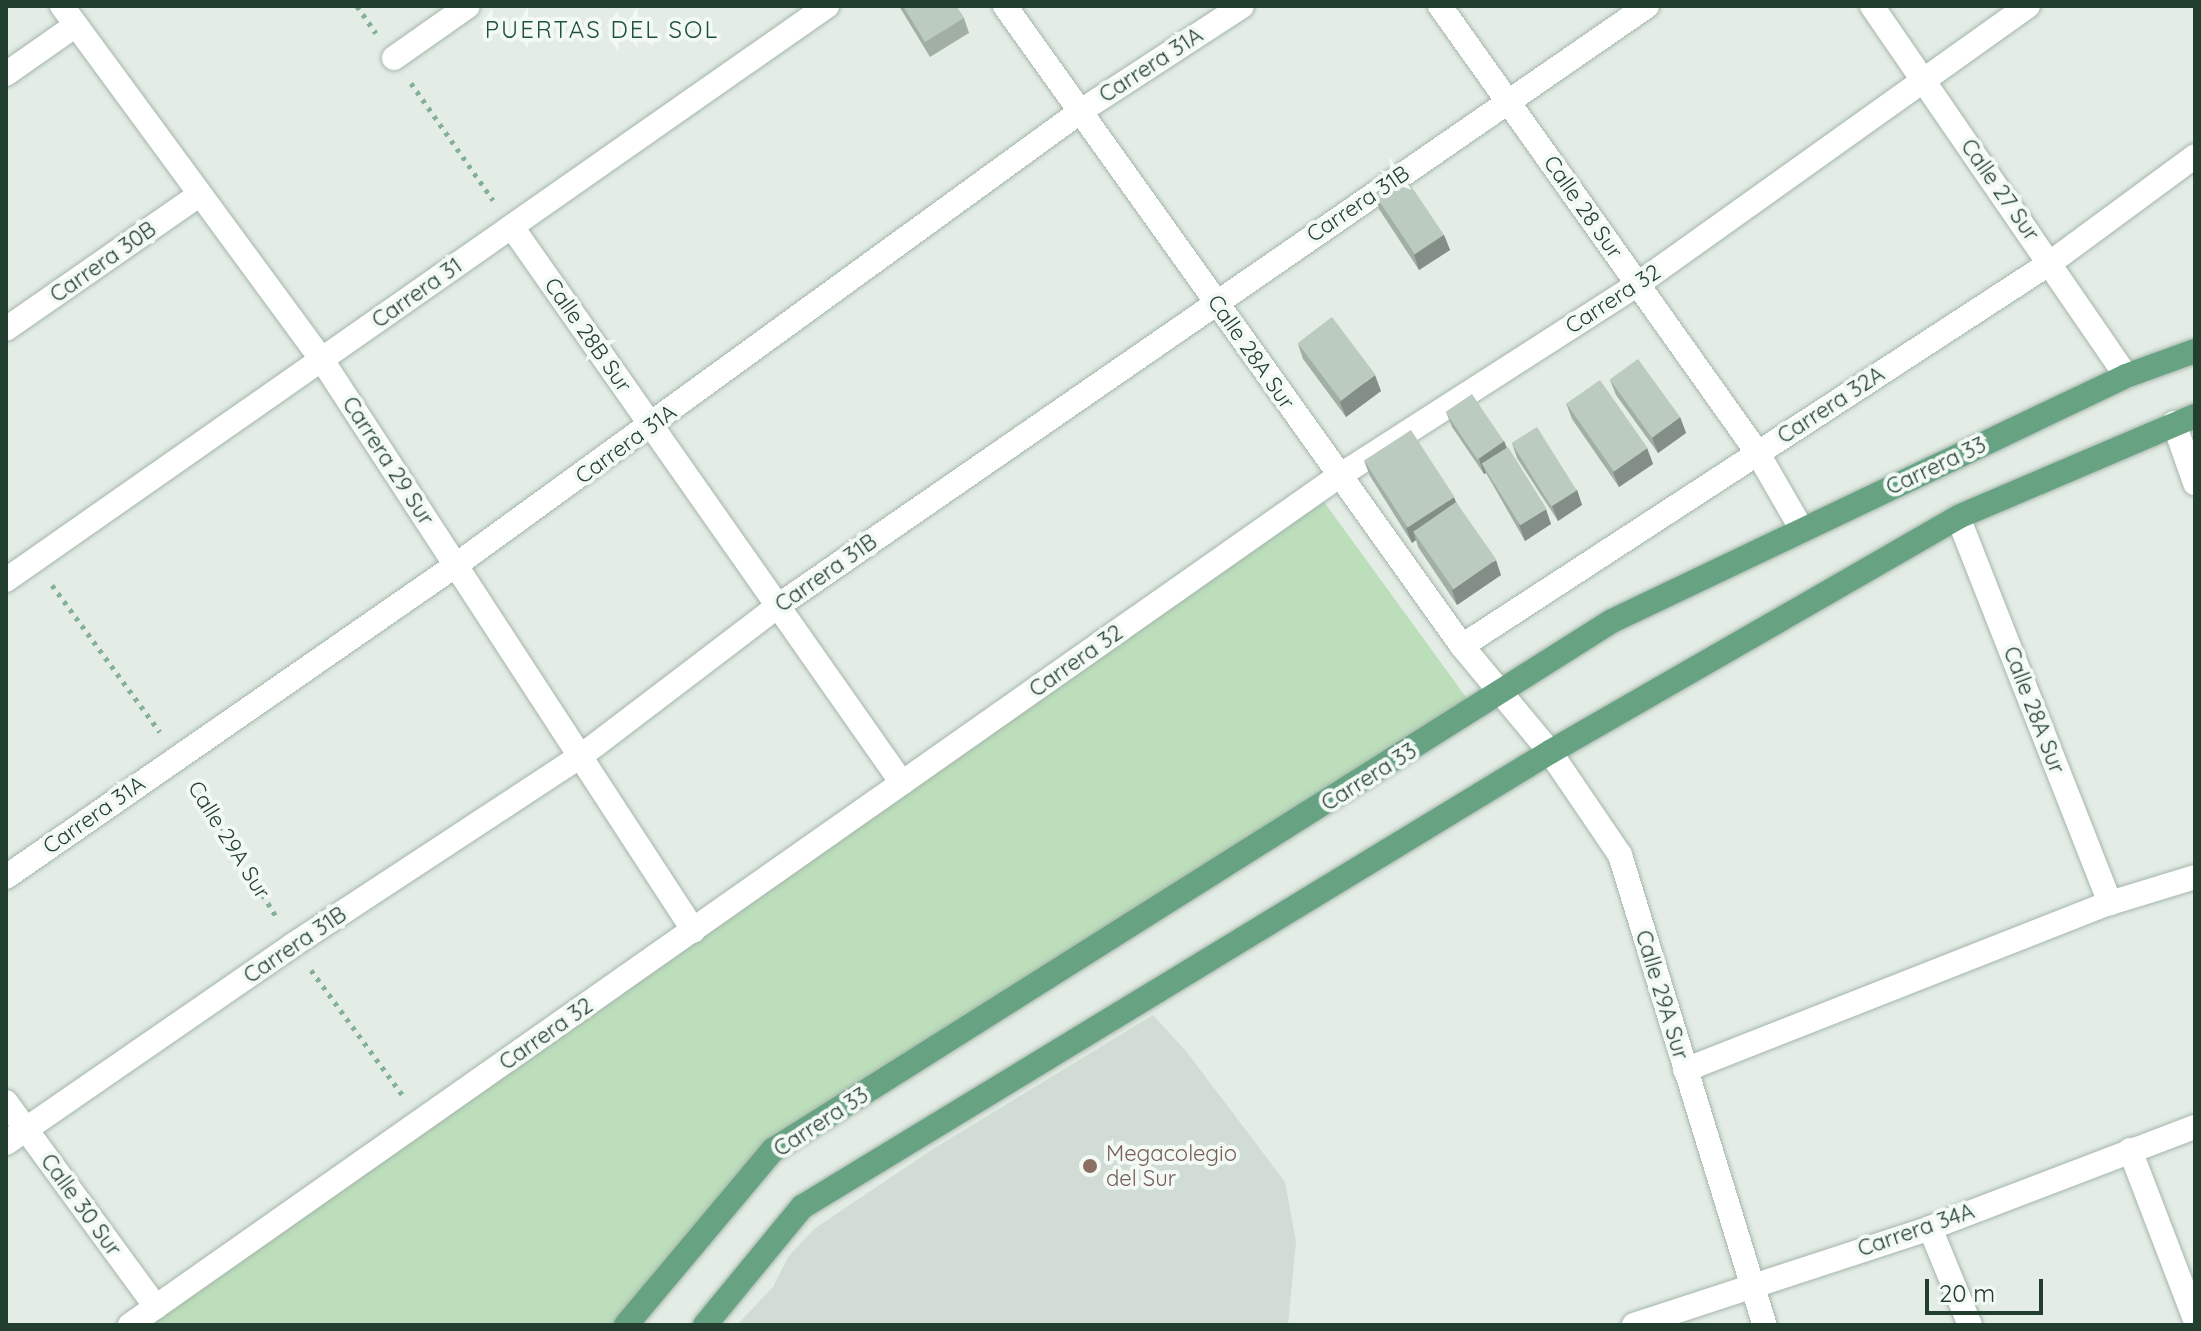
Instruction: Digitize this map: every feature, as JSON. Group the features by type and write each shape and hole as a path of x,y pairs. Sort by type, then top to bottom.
{"main road":[{"name":"Carrera 33","path":"626,1325 773,1150 1500,695 1612,621 2126,376 2195,351"},
{"path":"705,1325 802,1207 1550,752 1958,517 2184,420"}],"street":[{"path":"394,58 468,6"},
{"name":"Carrera 31","path":"6,580 827,6"},
{"name":"Calle 28A Sur","path":"1005,6 1339,476 1500,695"},
{"name":"Carrera 31A","path":"6,877 652,426 1081,111 1242,6"},
{"name":"Calle 28 Sur","path":"1440,6 1757,452 1802,530"},
{"name":"Carrera 31B","path":"16,1136 293,945 581,756 778,606 1214,300 1647,6"},
{"name":"Calle 27 Sur","path":"1872,6 2126,376"},
{"name":"Carrera 32","path":"130,1325 1339,476 1638,284 2028,6"},
{"path":"6,74 69,16"},
{"name":"Carrera 29 Sur","path":"69,16 322,360 694,931"},
{"name":"Carrera 32A","path":"1462,646 2050,263 2195,156"},
{"name":"Carrera 30B","path":"6,329 200,194"},
{"name":"Calle 28B Sur","path":"512,227 902,783"},
{"path":"2184,420 2195,483"},
{"name":"Calle 28A Sur","path":"1958,517 2110,903"},
{"name":"Calle 29A Sur","path":"1500,695 1550,752 1620,855 1749,1285 1765,1325"},
{"path":"1685,1070 2110,903 2195,877"},
{"name":"Calle 30 Sur","path":"6,1102 16,1136 156,1307"},
{"name":"Carrera 34A","path":"1634,1325 1930,1228 2195,1127"},
{"path":"2130,1150 2195,1319"},
{"path":"1930,1228 1970,1325"}],"path":[{"path":"357,6 512,227"},
{"name":"Calle 29A Sur","path":"34,560 178,757 293,945 421,1121"}],"shaded area":[{"name":"Megacolegio del Sur","path":"1153,1015 1186,1051 1285,1182 1296,1242 1288,1325 737,1325 773,1287 788,1257 814,1229 933,1149"}],"green space":[{"path":"1319,495 1474,708 770,1149 622,1325 137,1325"}],"building":[{"path":"903,6 956,6 964,18 925,42"},
{"path":"1403,174 1444,235 1415,254 1374,194"},
{"path":"1332,317 1375,375 1341,400 1298,343"},
{"path":"1638,359 1680,417 1652,438 1610,380"},
{"path":"1600,380 1648,448 1614,472 1566,404"},
{"path":"1472,394 1504,441 1477,459 1445,412"},
{"path":"1537,427 1577,491 1551,507 1512,443"},
{"path":"1411,430 1455,497 1408,528 1364,460"},
{"path":"1508,447 1547,509 1520,525 1482,463"},
{"path":"1456,502 1496,559 1454,589 1413,532"}],"place":[{"name":"Megacolegio del Sur","path":"1090,1166"}],"district":[{"name":"PUERTAS DEL SOL","path":"602,30"}]}
